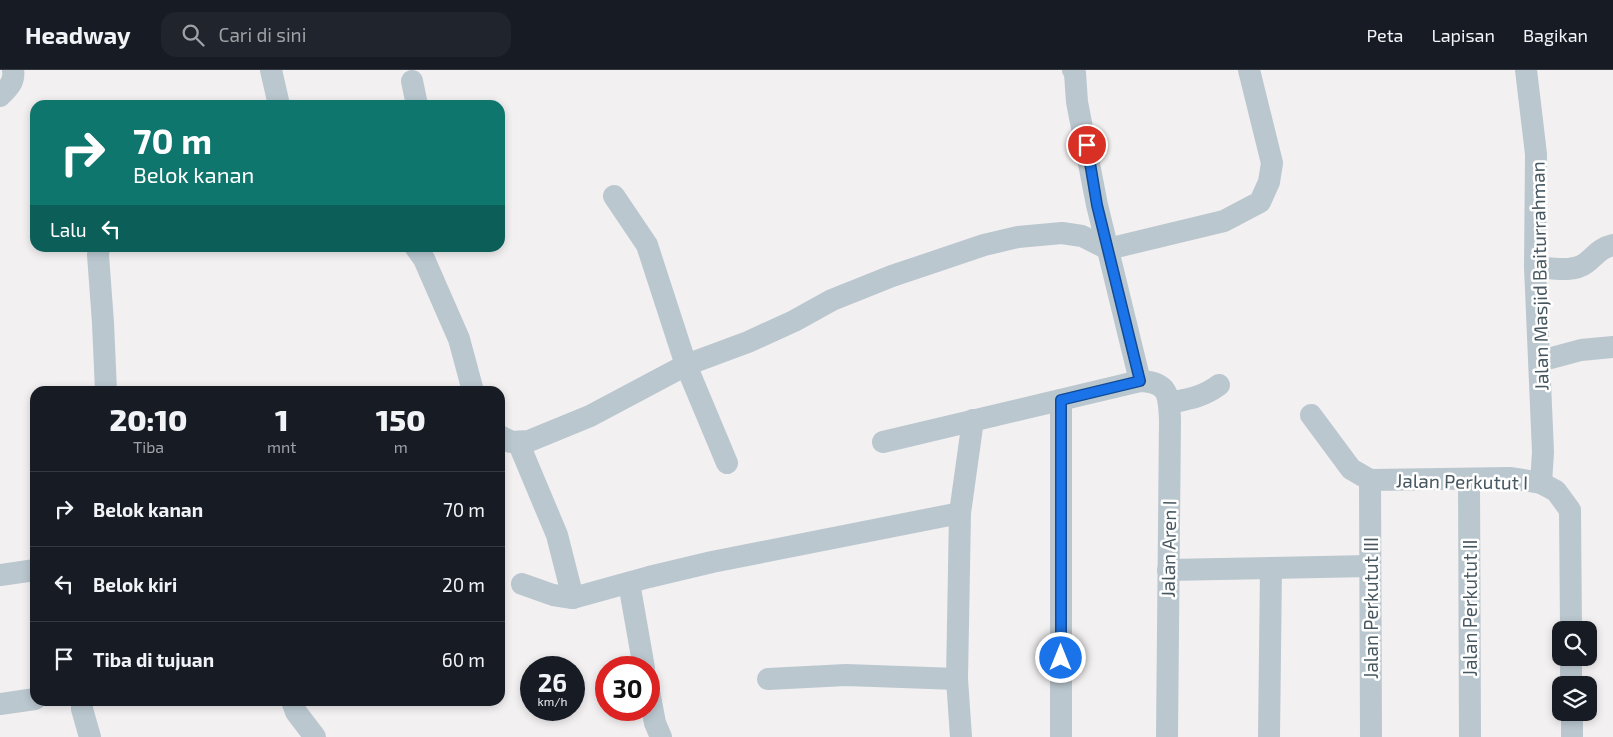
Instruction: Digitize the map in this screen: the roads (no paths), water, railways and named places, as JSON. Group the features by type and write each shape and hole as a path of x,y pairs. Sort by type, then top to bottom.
{"street":[{"path":"0,96 10,86 14,76 13,70"},
{"path":"271,70 278,100"},
{"path":"1073,70 1097,205 1140,381"},
{"path":"509,439 529,441 590,416 686,365 748,342 794,321 832,300 892,276 984,245 1018,237 1062,232 1082,236 1108,249 1224,221 1260,202 1269,182 1272,163 1248,70"},
{"name":"Jalan Masjid Baiturrahman","path":"1526,70 1536,154 1535,267 1544,452 1542,483"},
{"path":"412,81 416,100"},
{"path":"614,196 647,245 686,365 727,463"},
{"path":"1535,267 1572,269 1586,264 1598,251 1613,246"},
{"path":"98,252 106,386"},
{"path":"419,252 424,259 459,340 472,386"},
{"path":"1540,361 1580,350 1613,347"},
{"path":"883,442 1140,381 1154,382 1163,387 1169,402 1192,399 1207,394 1220,385"},
{"path":"1061,400 1061,737"},
{"name":"Jalan Aren I","path":"1167,737 1169,402"},
{"name":"Jalan Perkutut I","path":"1311,415 1351,469 1370,480 1511,478 1542,483 1556,491 1570,510 1571,621"},
{"path":"961,737 957,679 960,513 973,420"},
{"path":"509,439 557,535 573,598"},
{"name":"Jalan Perkutut II","path":"1469,479 1470,737"},
{"name":"Jalan Perkutut III","path":"1370,480 1370,737"},
{"path":"522,584 554,595 573,598 712,562 960,513"},
{"path":"1168,570 1370,566"},
{"path":"1269,737 1271,568"},
{"path":"0,575 30,571"},
{"path":"629,583 642,656"},
{"path":"768,679 846,675 957,679"},
{"path":"0,704 30,700"},
{"path":"82,706 90,737"},
{"path":"294,706 296,712 315,737"},
{"path":"655,721 661,737"},
{"path":"1572,721 1572,737"}]}
